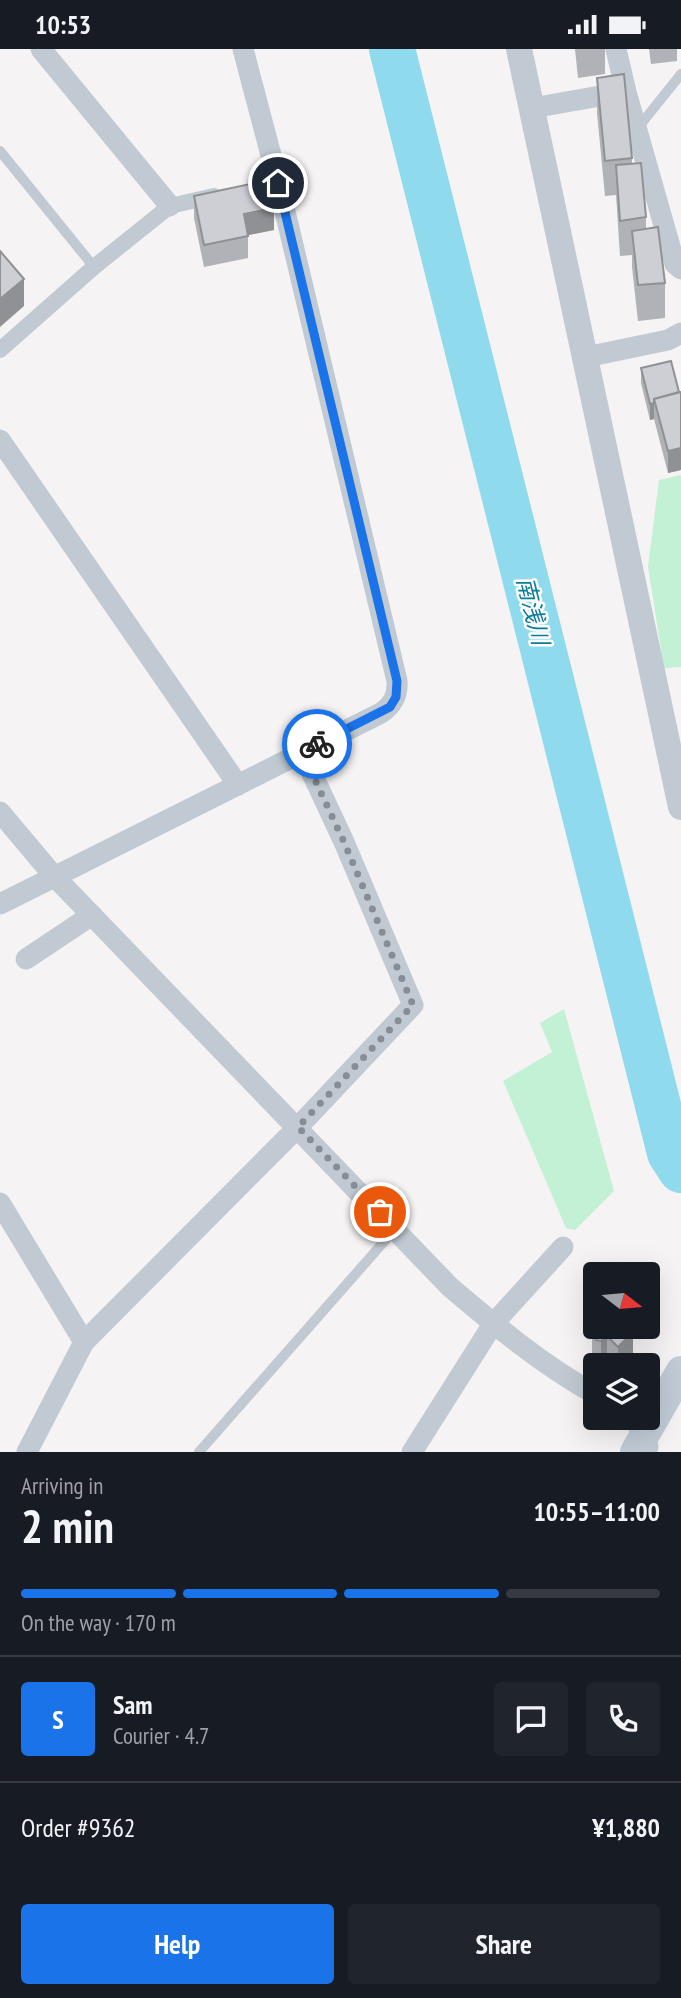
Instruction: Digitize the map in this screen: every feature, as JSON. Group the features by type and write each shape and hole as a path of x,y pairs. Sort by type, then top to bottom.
{"main road":[{"path":"640,1439 681,1371"}],"street":[{"path":"41,49 170,206"},
{"path":"0,904 390,707 396,697 397,681 271,184 243,49"},
{"path":"519,49 681,807"},
{"path":"617,49 626,92 676,264 681,269"},
{"path":"532,108 626,92"},
{"path":"0,350 94,267 170,206 224,194"},
{"path":"586,357 668,340 681,333"},
{"path":"0,440 238,785"},
{"path":"27,1452 84,1342 298,1127 413,1005 344,842 302,752"},
{"path":"0,812 53,875 450,1287 493,1324 583,1387"},
{"path":"26,958 92,915"},
{"path":"0,1203 84,1342"},
{"path":"412,1452 493,1324 562,1247"}],"lane":[{"path":"637,129 681,74"},
{"path":"0,151 94,267"},
{"path":"199,1452 396,1228"}],"green space":[{"path":"681,475 681,667 664,668 648,567 659,480"},
{"path":"564,1009 614,1191 575,1230 566,1228 503,1081 552,1052 540,1023"}],"building":[{"path":"624,74 632,158 605,161 597,78"},
{"path":"641,163 646,217 620,221 616,165"},
{"path":"269,180 274,208 244,214 248,236 204,245 194,196"},
{"path":"658,227 665,283 638,285 632,231"},
{"path":"0,251 24,279 0,299"},
{"path":"671,361 679,392 654,399 654,403 650,404 641,368"},
{"path":"681,392 681,448 668,451 654,399"},
{"path":"610,1339 626,1339 618,1347"}],"waterway":[{"name":"南浅川","path":"392,49 670,1153 681,1170"}],"way so far":[{"path":"317,744 302,752 344,842 413,1005 298,1127 380,1212"}],"route":[{"path":"278,183 397,681 396,697 390,707 317,744"}]}
